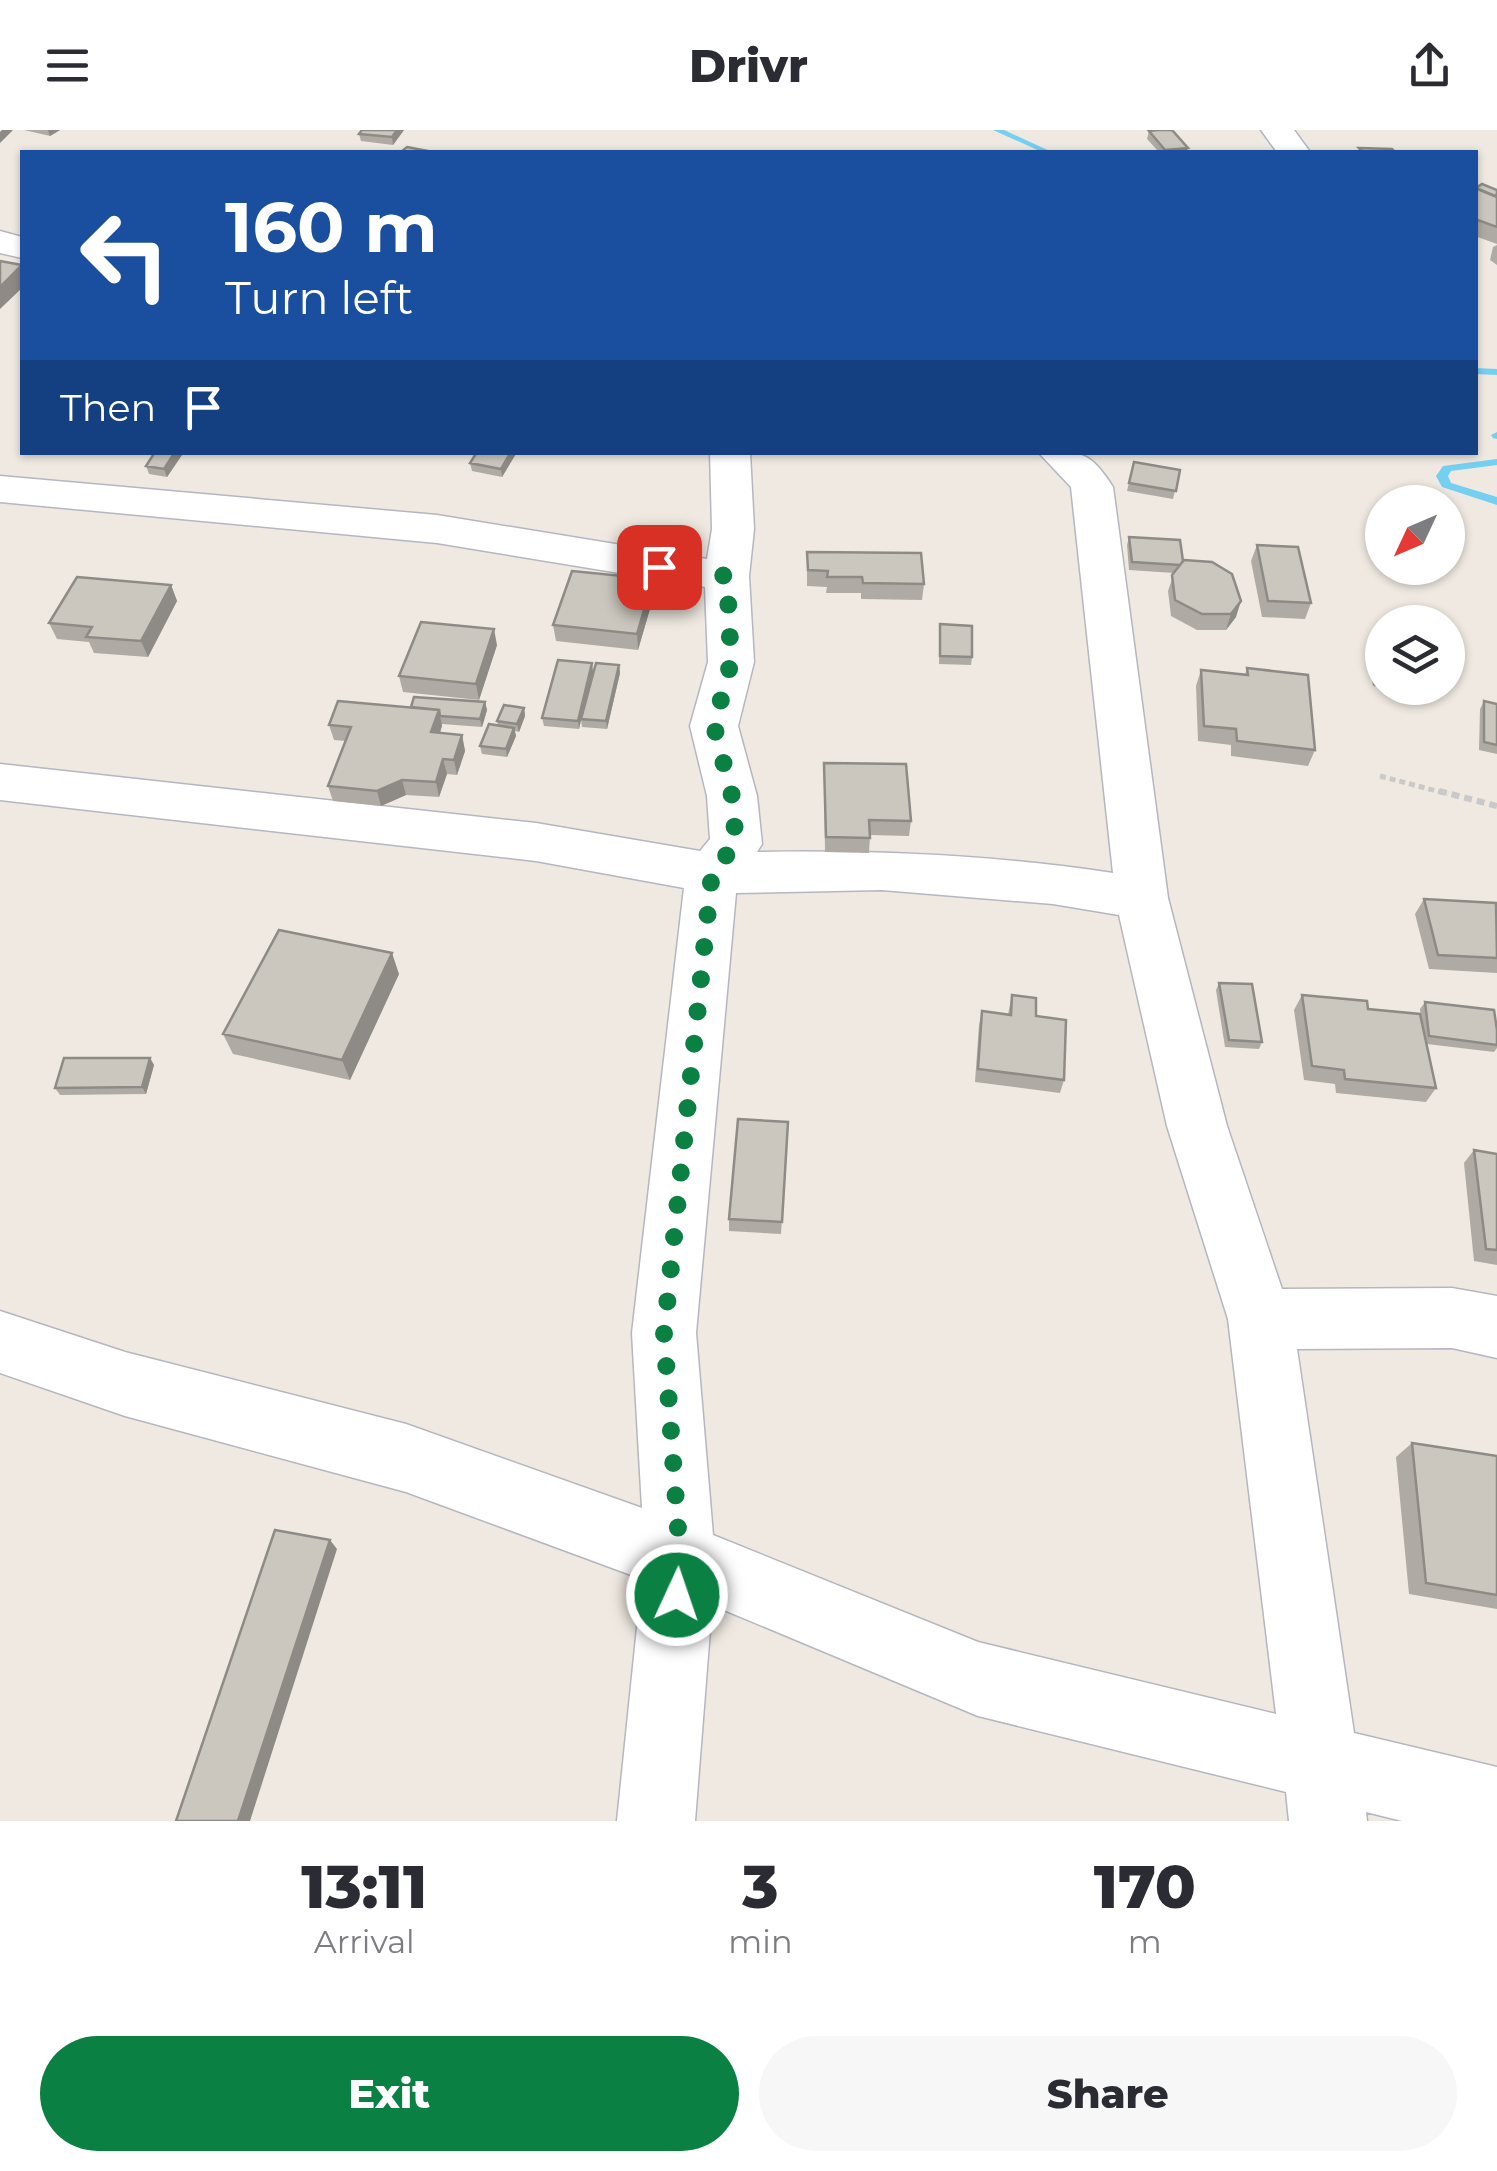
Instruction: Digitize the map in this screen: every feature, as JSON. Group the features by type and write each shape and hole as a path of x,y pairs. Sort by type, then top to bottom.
{"street":[{"path":"1277,130 1292,150"},
{"path":"656,1821 680,1557 664,1334 712,872 736,844 732,796 714,726 731,662 727,576 733,529 730,455"},
{"path":"1062,455 1084,474 1092,487 1142,898 1197,1126 1260,1319 1323,1791"},
{"path":"0,489 437,529 727,576"},
{"path":"0,782 536,842 712,872 882,870 1052,884 1142,898"},
{"path":"1260,1319 1452,1318 1497,1328"},
{"path":"0,1342 126,1384 406,1458 680,1557 978,1680 1323,1791 1497,1806"}],"path":[{"path":"1380,776 1497,806"}],"building":[{"path":"362,130 397,130 392,137 359,134"},
{"path":"1172,130 1188,148 1165,150 1149,131"},
{"path":"1482,184 1497,190 1497,194 1495,196 1478,187"},
{"path":"1478,189 1497,197 1497,227 1478,220"},
{"path":"0,261 20,265 20,267 0,287"},
{"path":"153,455 173,455 164,469 146,466"},
{"path":"475,455 509,455 501,469 470,463"},
{"path":"1134,462 1180,470 1176,491 1129,483"},
{"path":"1129,537 1180,540 1183,561 1180,565 1132,562"},
{"path":"1257,545 1298,547 1311,603 1268,601"},
{"path":"807,552 921,553 924,584 863,583 862,577 827,577 828,571 808,570"},
{"path":"1184,560 1212,562 1232,574 1241,601 1231,614 1202,614 1175,600 1172,575"},
{"path":"572,571 653,579 637,634 553,625"},
{"path":"77,577 171,585 141,641 86,637 92,627 49,623"},
{"path":"421,622 494,629 476,684 399,676"},
{"path":"940,624 972,626 972,657 940,656"},
{"path":"558,660 592,663 578,721 542,718"},
{"path":"596,663 619,665 606,721 581,719"},
{"path":"1247,668 1308,675 1315,750 1237,741 1236,729 1204,726 1201,670 1248,675"},
{"path":"414,697 485,702 480,719 440,716 439,710 411,707"},
{"path":"338,701 439,710 431,732 462,735 454,760 443,759 436,782 402,780 377,791 328,786 351,727 329,725"},
{"path":"1484,701 1497,704 1497,745 1484,742"},
{"path":"504,705 524,708 517,724 497,721"},
{"path":"489,724 514,728 506,749 480,746"},
{"path":"824,763 906,764 911,821 869,820 870,838 826,837"},
{"path":"1424,899 1496,903 1497,958 1438,955"},
{"path":"279,930 392,953 342,1060 223,1034"},
{"path":"1219,983 1252,984 1262,1042 1229,1040"},
{"path":"1012,995 1036,998 1036,1016 1066,1020 1064,1080 978,1069 982,1011 1011,1015"},
{"path":"1302,995 1367,1001 1368,1009 1420,1014 1436,1088 1345,1079 1344,1070 1312,1066"},
{"path":"1425,1002 1494,1010 1497,1045 1429,1036"},
{"path":"64,1058 150,1058 142,1087 55,1088"},
{"path":"738,1119 788,1122 782,1222 729,1219"},
{"path":"1474,1150 1497,1154 1497,1250 1486,1249"},
{"path":"1412,1443 1497,1456 1497,1595 1426,1583"},
{"path":"275,1530 330,1540 238,1821 176,1821"}],"waterway":[{"path":"997,130 1043,150"},
{"path":"1478,371 1497,372"},
{"path":"1497,462 1447,468 1442,476 1446,485 1497,501"}],"route":[{"path":"659,567 727,576 731,662 714,726 732,796 736,844 712,872 664,1334 680,1557 677,1595"}]}
